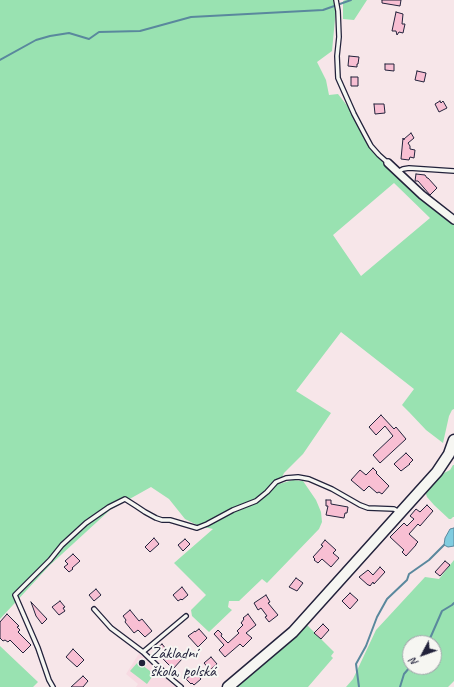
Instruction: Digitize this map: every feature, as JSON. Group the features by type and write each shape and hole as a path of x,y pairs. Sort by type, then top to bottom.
{"street":[{"path":"388,163 422,196 454,220"},
{"path":"228,687 292,632 438,472 451,456 454,440"}],"lane":[{"path":"337,3 339,37 337,56 338,78 354,114 371,146 388,163"},
{"path":"397,172 409,168 454,171"},
{"path":"53,687 15,595 50,560 71,536 86,523 114,505 125,500 156,518 170,520 197,528 233,510 256,501 276,482 286,478 298,477 309,479 332,489 368,508 394,510 400,513"},
{"path":"94,609 110,628 143,652 181,687"},
{"path":"143,652 186,616"}],"shaded area":[{"name":"Základní škola, polská","path":"140,652 177,687 136,687 138,684 126,674"}],"green space":[{"path":"0,0 333,0 336,9 332,51 317,62 326,80 329,95 338,94 349,108 368,144 387,166 454,224 454,409 449,416 443,443 426,430 402,405 414,389 341,332 296,391 331,413 303,454 284,473 279,484 293,480 303,481 316,500 321,512 322,522 319,529 267,583 262,579 239,601 229,601 228,607 232,610 209,632 192,616 191,610 206,595 174,563 213,529 199,526 185,519 169,499 151,487 110,510 50,565 0,619","holes":["394,183 430,218 361,276 333,235"]},
{"path":"367,0 354,20 343,19 343,1"},
{"path":"453,465 454,517 449,519 434,505 426,494 427,491 444,473 450,470"},
{"path":"454,560 454,681 448,687 346,687 353,679 376,630 425,577 439,579"},
{"path":"307,625 334,652 331,656 333,658 308,687 237,687 284,647"},
{"path":"0,646 38,682 33,687 0,687"},
{"path":"138,662 154,674 147,684 130,671"}],"water":[{"path":"454,528 454,546 448,547 444,545 445,538 450,529"}],"building":[{"path":"382,0 401,0 400,6 382,3"},
{"path":"396,12 403,14 402,24 405,24 403,33 399,32 397,35 396,31 392,31"},
{"path":"349,56 359,57 357,67 348,66"},
{"path":"385,64 394,64 394,71 385,70"},
{"path":"417,71 426,73 424,82 415,80"},
{"path":"351,77 358,77 358,86 351,86"},
{"path":"440,101 441,103 443,101 447,108 439,112 435,104"},
{"path":"374,104 384,104 385,113 375,114"},
{"path":"411,133 414,138 408,143 410,149 415,150 414,158 410,157 409,160 401,159 403,138 404,140"},
{"path":"416,174 425,175 437,188 430,195 418,181 415,181"},
{"path":"381,415 394,429 396,427 406,439 380,463 373,455 393,436 385,426 376,435 369,427"},
{"path":"406,453 413,460 401,471 394,464"},
{"path":"373,468 389,486 382,494 379,492 377,493 369,486 364,491 351,480 360,470 366,475"},
{"path":"326,500 331,500 331,504 348,507 344,518 326,515 328,506 326,506"},
{"path":"427,505 433,511 420,526 418,524 409,534 418,542 406,556 402,552 404,550 390,537 404,523 407,526 414,519 410,516 416,509 420,512"},
{"path":"154,538 159,544 150,552 145,547"},
{"path":"185,539 190,544 183,551 178,545"},
{"path":"325,540 336,550 333,553 339,558 331,567 322,559 318,563 313,557 323,546 321,545"},
{"path":"73,554 80,561 69,572 64,567 68,564 65,561"},
{"path":"445,561 450,565 440,576 435,572"},
{"path":"380,567 385,572 374,584 373,582 370,586 359,577 368,570 373,575"},
{"path":"296,578 303,583 297,591 289,587"},
{"path":"182,587 188,595 182,600 181,599 178,601 173,595"},
{"path":"96,589 101,595 94,601 89,595"},
{"path":"350,593 358,600 350,609 342,601"},
{"path":"266,595 270,602 268,603 278,615 269,622 265,617 267,616 261,608 258,610 254,603"},
{"path":"60,601 65,607 63,608 65,611 59,615 52,607"},
{"path":"31,602 47,619 42,624 36,616"},
{"path":"130,610 139,621 142,619 152,631 145,637 138,630 134,633 125,622 126,620 123,616"},
{"path":"7,614 19,626 17,627 20,630 18,632 31,645 23,653 10,640 8,642 5,640 3,641 0,638 0,622"},
{"path":"248,614 256,625 246,633 252,638 243,647 240,644 225,657 219,650 224,645 214,634 218,630 222,634 221,636 228,643 239,633 237,631 243,625 241,623 244,619 243,618"},
{"path":"323,624 329,630 321,639 314,633"},
{"path":"199,629 207,638 198,647 188,636"},
{"path":"162,644 171,655 175,651 182,659 173,669 155,650"},
{"path":"73,649 84,660 77,667 66,657"},
{"path":"211,657 217,664 210,670 204,663"},
{"path":"195,672 201,679 194,685 186,679"},
{"path":"83,676 88,681 83,687 71,687"}],"waterway":[{"path":"0,60 36,40 50,36 69,33 89,39 99,32 140,31 191,17 323,10 351,0"},
{"path":"359,687 356,664 366,646 377,617 387,599 407,580 409,574 429,560 444,545"},
{"path":"432,635 442,611 454,603"},
{"path":"400,687 404,675"}],"place":[{"name":"Základní škola, polská","path":"142,663"}]}
